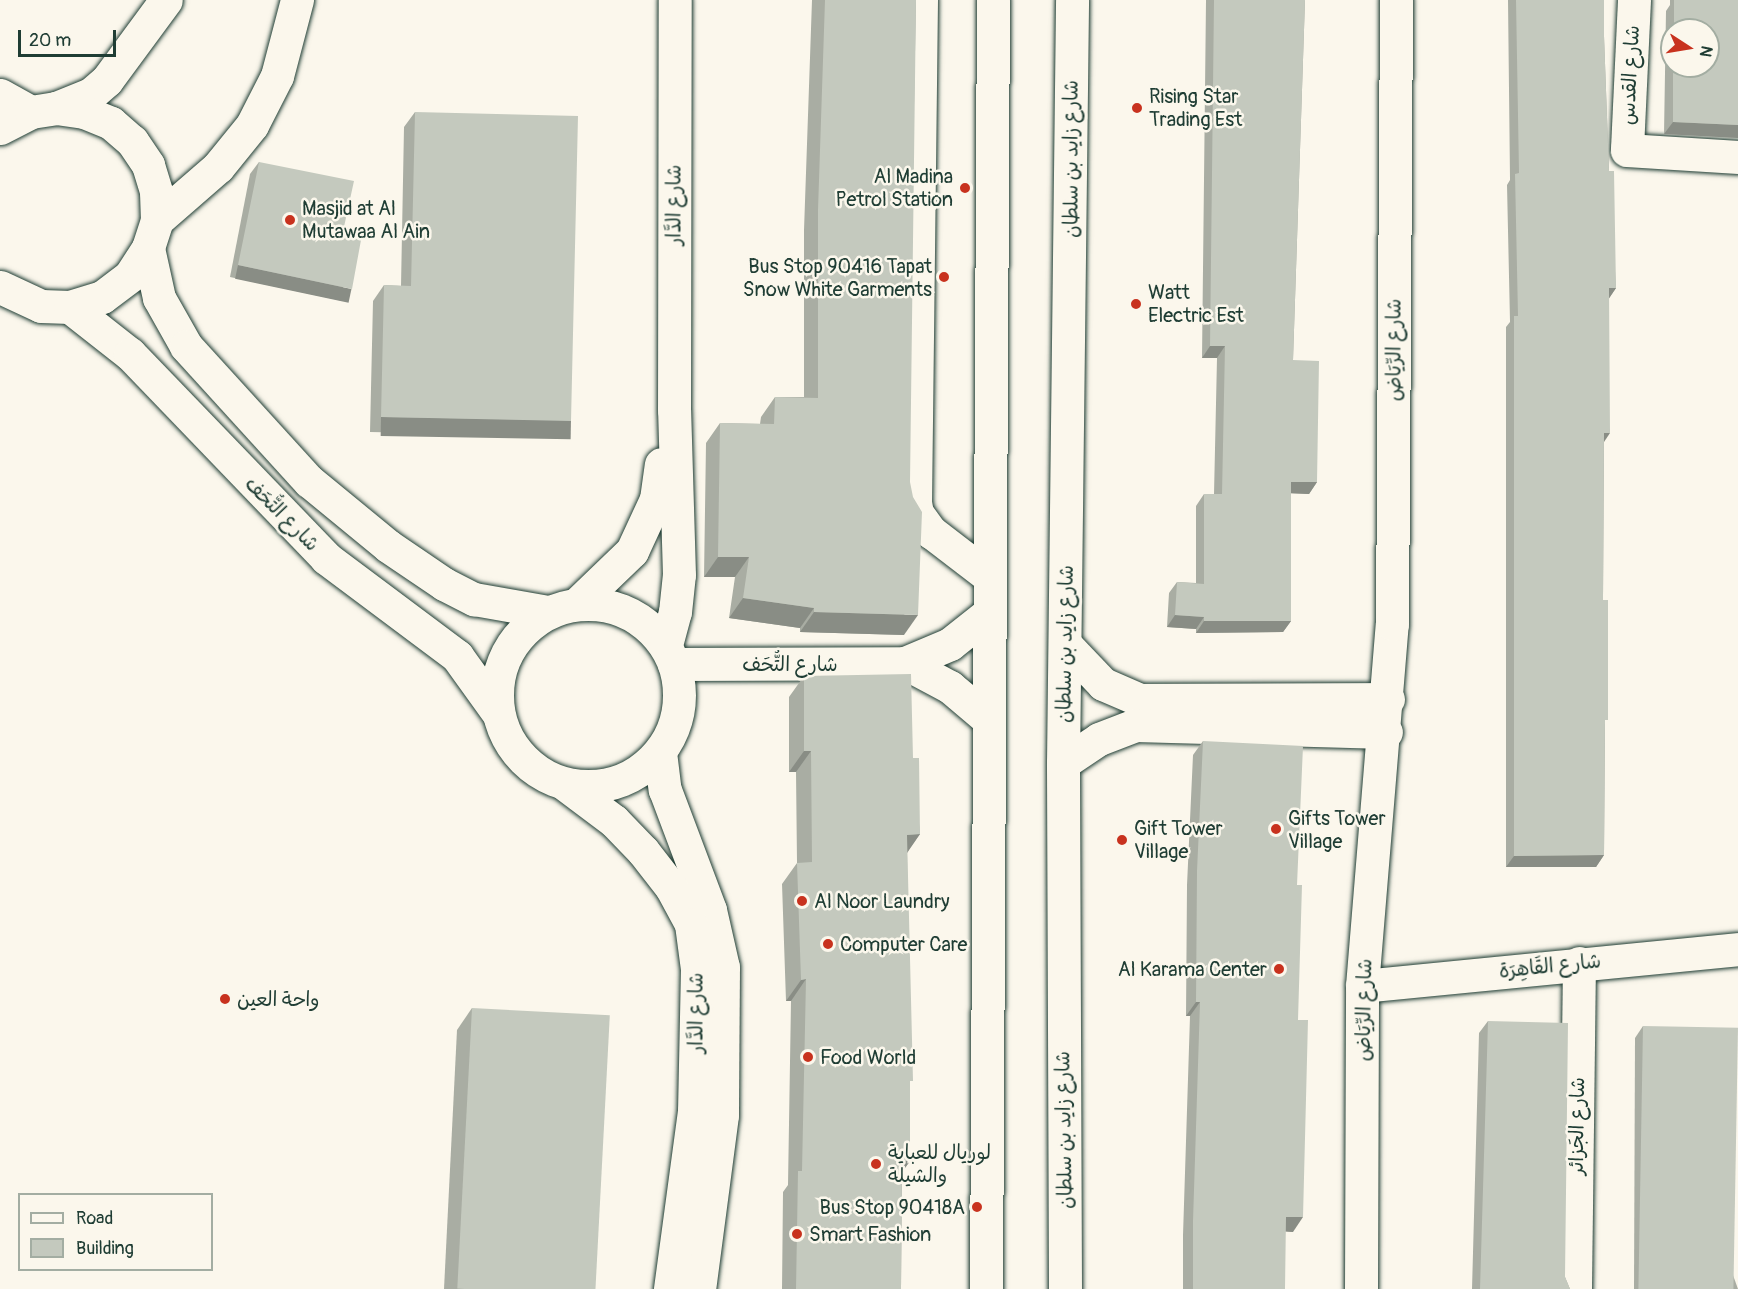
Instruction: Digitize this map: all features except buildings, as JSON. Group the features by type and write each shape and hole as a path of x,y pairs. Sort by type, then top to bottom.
{"main road":[{"path":"0,128 91,94 106,80 166,0"},
{"path":"0,287 41,306 70,307 102,297 130,276 153,234 211,174 252,125 277,76 297,0"},
{"name":"شارع الدَّار","path":"670,655 679,575 674,410 675,0"},
{"path":"921,0 915,502 917,513 931,532 987,575"},
{"path":"986,1289 989,720 987,575 993,0"},
{"name":"شارع زايد بن سلطان","path":"1065,1289 1063,763 1072,0"},
{"name":"شارع الرِّيَاض","path":"1361,1289 1362,986 1386,732 1392,624 1396,0"},
{"name":"شارع القدس","path":"1634,0 1627,150 1738,157"},
{"path":"0,94 44,110 84,112 111,123 132,141 148,165 156,192 153,234 159,298 186,346 309,481 388,546 444,584 500,606 618,608 653,629 670,655 679,710 660,752 641,770 618,782 592,787 566,785 543,775 522,759 507,738 498,713 498,683 506,654 524,630 563,608"},
{"name":"شارع التُّحَف","path":"70,307 130,354 237,469 326,558 457,656 498,713"},
{"name":"شارع الدَّار","path":"563,608 617,569 644,529 656,499 665,436 674,410"},
{"name":"شارع التُّحَف","path":"670,655 905,663 950,644 988,613"},
{"path":"1065,644 1103,684 1120,694 1140,700 1388,699"},
{"name":"شارع التُّحَف","path":"905,663 950,687 989,720"},
{"path":"1063,763 1099,740 1135,725 1386,732"},
{"name":"شارع الدَّار","path":"660,752 664,790 710,910 723,967 722,1115 699,1289"},
{"name":"شارع الدَّار","path":"566,785 614,820 644,851 671,887 691,924 697,969 694,1112 670,1289"},
{"name":"شارع القَاهِرَة","path":"1362,986 1738,949"},
{"name":"شارع الجَزائر","path":"1575,1289 1579,963"}],"place":[{"name":"Rising Star Trading Est","path":"1137,108"},
{"name":"Al Madina Petrol Station","path":"965,188"},
{"name":"Masjid at Al Mutawaa Al Ain","path":"290,220"},
{"name":"Bus Stop 90416 Tapat Snow White Garments","path":"944,277"},
{"name":"Watt Electric Est","path":"1136,304"},
{"name":"Gifts Tower Village","path":"1276,829"},
{"name":"Gift Tower Village","path":"1122,840"},
{"name":"Al Noor Laundry","path":"802,901"},
{"name":"Computer Care","path":"828,944"},
{"name":"Al Karama Center","path":"1279,969"},
{"name":"واحة العين","path":"225,999"},
{"name":"Food World","path":"808,1057"},
{"name":"لوريال للعباية والشيلة","path":"876,1164"},
{"name":"Bus Stop 90418A","path":"977,1207"},
{"name":"Smart Fashion","path":"797,1234"}]}
